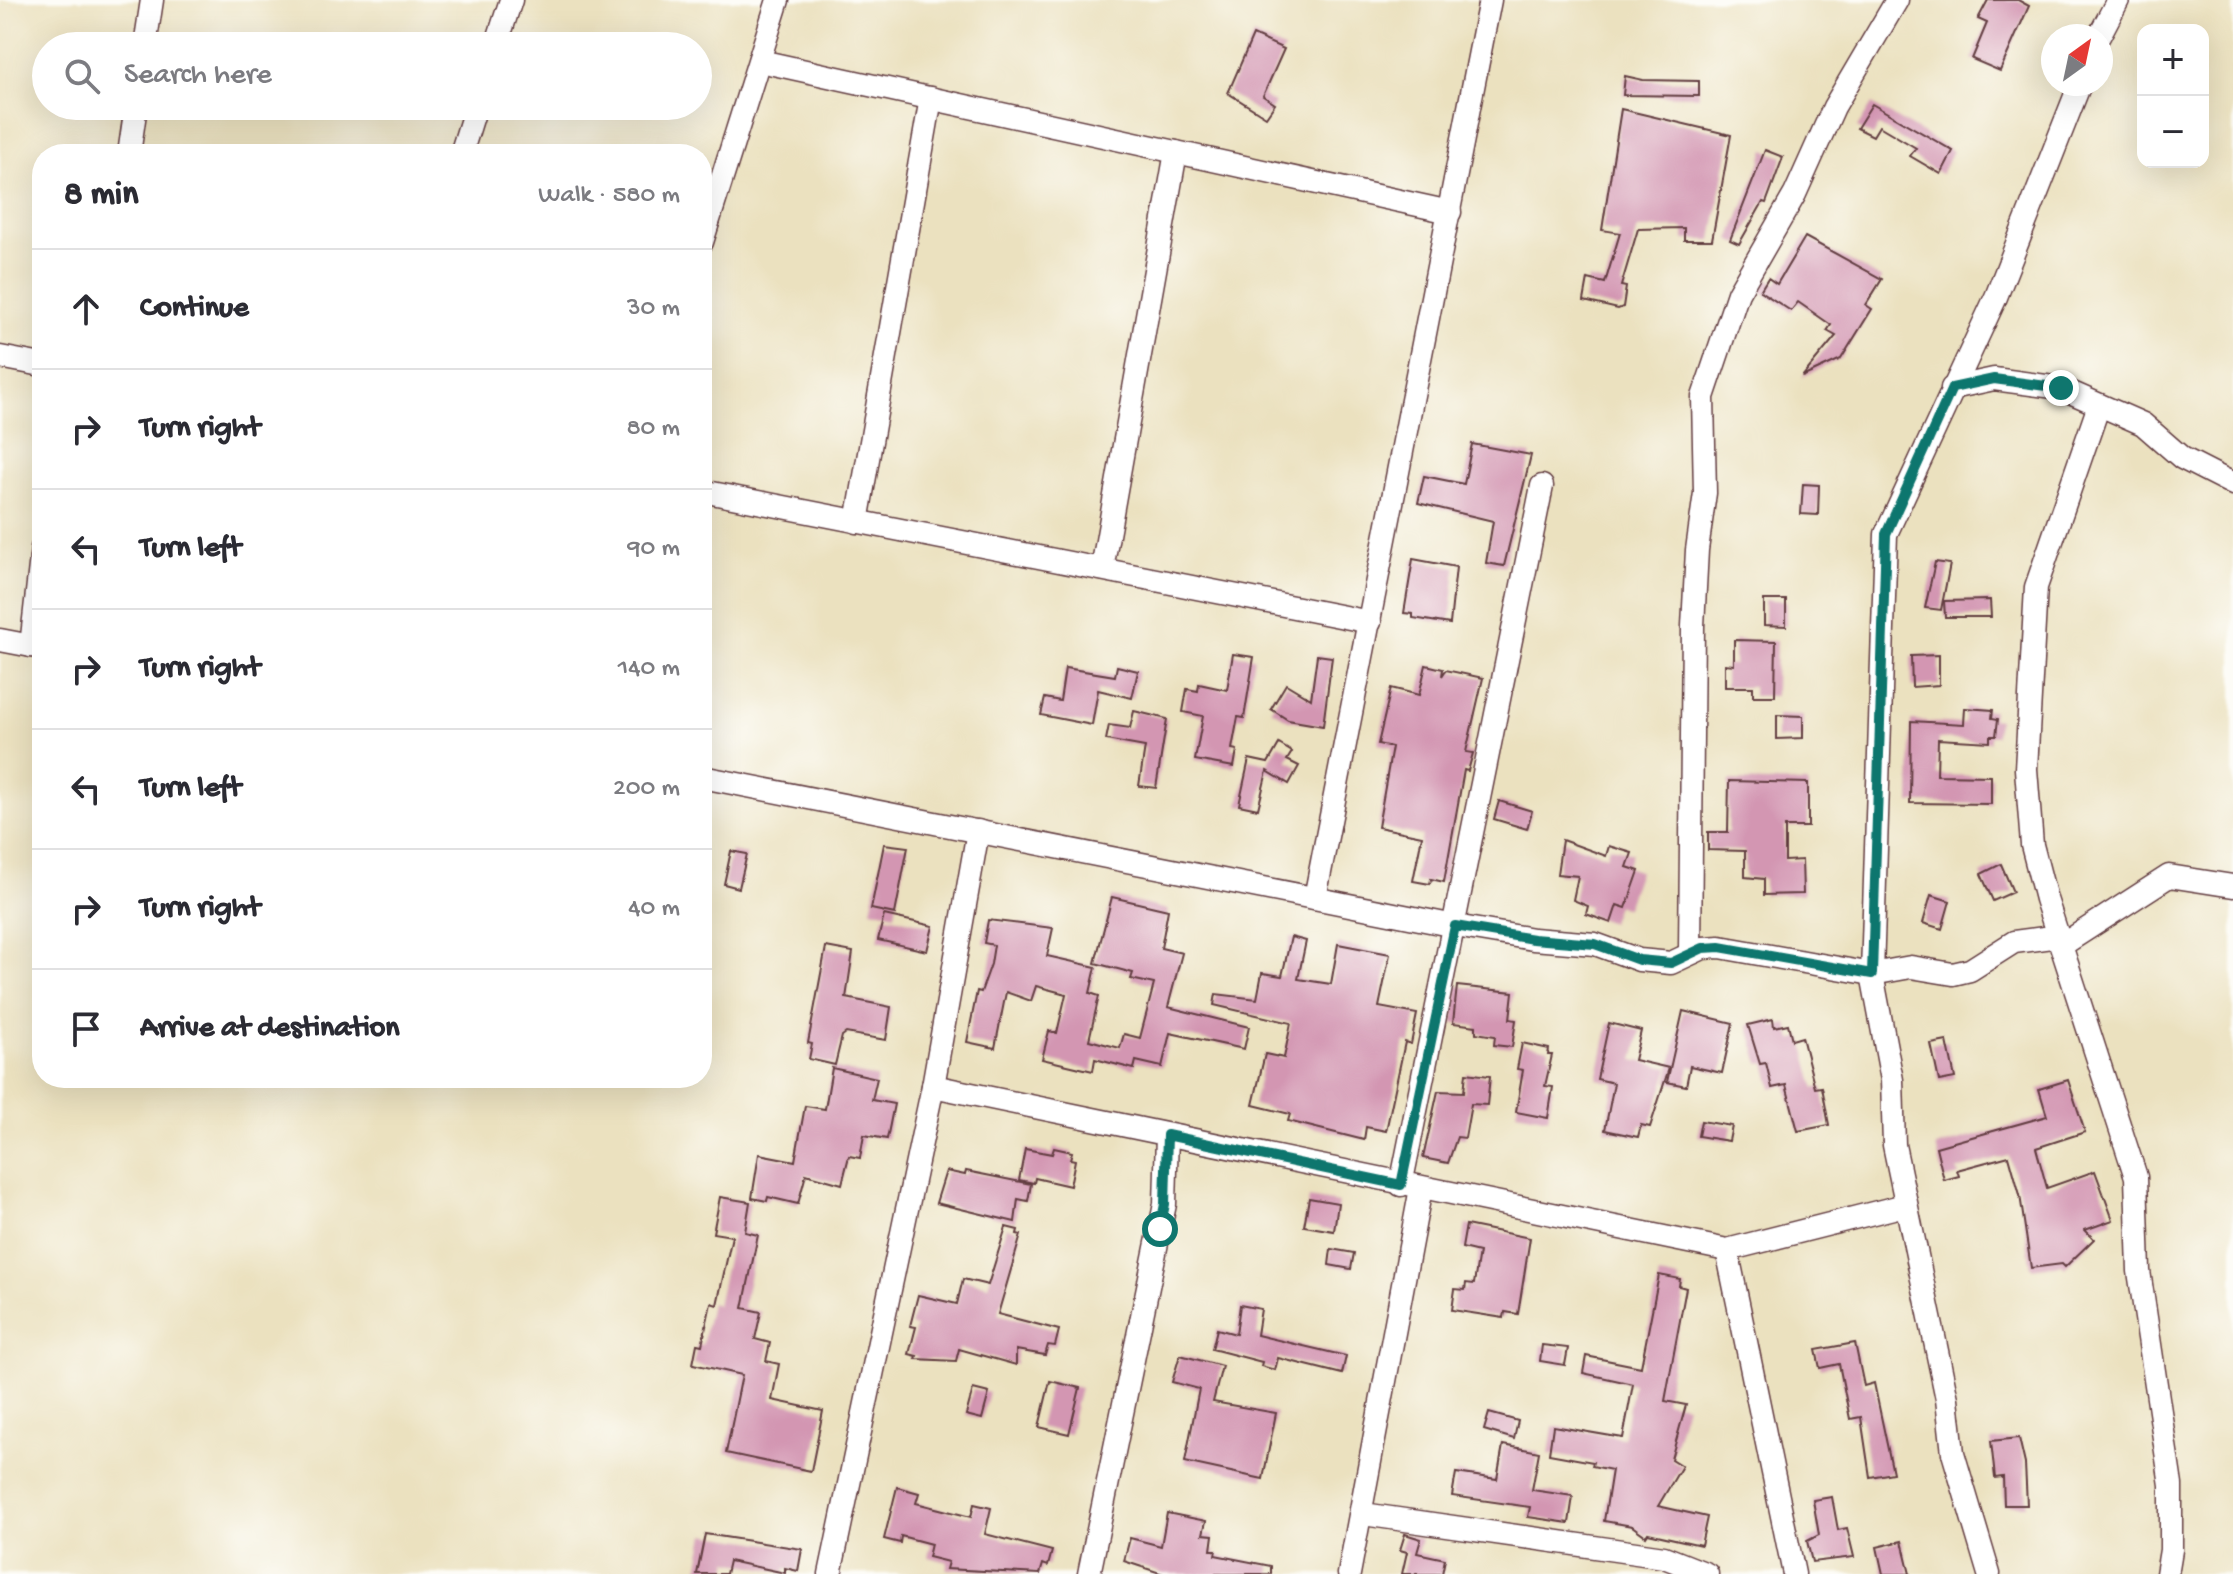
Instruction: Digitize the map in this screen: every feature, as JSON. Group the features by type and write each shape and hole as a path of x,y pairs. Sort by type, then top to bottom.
{"street":[{"path":"147,32 152,0"},
{"path":"501,32 511,0"},
{"path":"712,211 778,0"},
{"path":"1315,898 1490,0"},
{"path":"1690,953 1693,626 1697,550 1705,493 1703,397 1738,293 1795,194 1834,107 1897,0"},
{"path":"2105,24 2118,0"},
{"path":"760,61 1450,212"},
{"path":"1989,1574 1958,1474 1947,1399 1905,1205 1894,1145 1892,1080 1872,974 1886,534 1996,297 2075,96"},
{"path":"857,522 931,98"},
{"path":"130,144 134,120"},
{"path":"464,144 472,120"},
{"path":"1102,569 1176,152"},
{"path":"0,357 32,363"},
{"path":"1952,388 1994,379 2061,388 2143,424 2182,458 2233,484"},
{"path":"2099,405 2042,566 2031,630 2026,769 2032,845 2136,1177 2139,1271 2171,1485 2167,1574"},
{"path":"1349,1574 1363,1514 1411,1186 1455,926 1542,486"},
{"path":"712,493 1370,622"},
{"path":"0,640 32,646"},
{"path":"712,779 1455,926 1533,939 1595,944 1639,960 1671,963 1703,948 1739,949 1872,974 1911,967 1953,974 1970,970 2014,942 2061,941 2169,876 2233,886"},
{"path":"830,1574 933,1086 978,831"},
{"path":"933,1086 1727,1250 1905,1205"},
{"path":"1089,1574 1165,1204 1167,1135"},
{"path":"1727,1250 1794,1574"},
{"path":"1363,1514 1664,1557 1707,1574"}],"building":[{"path":"1988,0 2018,0 2029,6 2000,71 1972,59 1987,23 1978,19"},
{"path":"1253,35 1284,49 1263,96 1275,104 1266,117 1228,93"},
{"path":"1625,76 1643,80 1699,81 1699,96 1623,95"},
{"path":"1872,104 1953,151 1941,174 1910,156 1916,148 1879,126 1873,136 1857,128"},
{"path":"1621,109 1731,135 1712,240 1684,240 1684,228 1638,229 1621,286 1626,287 1623,307 1618,309 1584,301 1588,279 1605,283 1620,233 1602,230"},
{"path":"1765,150 1783,157 1766,203 1763,202 1739,244 1730,240"},
{"path":"1805,237 1882,279 1866,305 1872,309 1841,359 1802,377 1836,336 1827,331 1831,325 1798,302 1791,311 1760,291 1768,278 1777,284"},
{"path":"1472,444 1531,455 1504,566 1486,563 1493,521 1418,503 1424,476 1464,484"},
{"path":"1803,484 1819,485 1818,515 1801,514"},
{"path":"1413,559 1456,567 1450,624 1413,618 1413,614 1404,613"},
{"path":"1935,562 1950,564 1941,610 1925,608"},
{"path":"1764,600 1786,600 1786,626 1764,625"},
{"path":"1990,600 1991,617 1945,617 1944,601"},
{"path":"1734,640 1776,641 1775,696 1753,696 1753,687 1725,687 1725,664 1734,665"},
{"path":"1233,654 1254,657 1244,718 1238,717 1232,749 1237,750 1234,767 1195,760 1203,716 1183,712 1187,689 1198,691 1199,684 1227,690"},
{"path":"1317,655 1332,657 1323,726 1288,720 1271,709 1286,684 1311,699"},
{"path":"1939,655 1939,685 1912,687 1911,656"},
{"path":"1426,665 1443,669 1442,676 1446,670 1483,678 1466,752 1473,753 1468,771 1464,770 1444,882 1431,879 1430,884 1413,881 1422,836 1378,827 1392,747 1378,744 1391,688 1419,695"},
{"path":"1117,666 1138,671 1132,698 1098,690 1092,725 1041,715 1045,698 1060,701 1065,668 1115,676"},
{"path":"1965,708 1993,710 1992,718 1998,719 1996,736 1990,736 1990,742 1938,739 1937,775 1991,776 1991,804 1910,803 1911,721 1964,724"},
{"path":"1134,711 1167,719 1156,788 1139,786 1145,747 1106,740 1109,725 1130,728"},
{"path":"1777,715 1803,716 1803,738 1777,739"},
{"path":"1279,744 1292,752 1287,760 1299,766 1289,784 1267,771 1258,809 1239,805 1249,759 1268,763"},
{"path":"1729,781 1808,783 1808,827 1785,827 1785,861 1802,860 1803,894 1764,895 1764,879 1745,877 1745,851 1708,850 1708,832 1728,832"},
{"path":"1499,801 1532,811 1527,829 1494,819"},
{"path":"1562,840 1606,856 1609,846 1632,853 1627,867 1639,871 1626,908 1617,905 1611,923 1586,914 1588,906 1573,900 1578,876 1557,874"},
{"path":"884,844 908,847 895,914 871,909"},
{"path":"731,851 747,854 739,888 724,884"},
{"path":"2001,864 2013,892 1993,901 1981,874"},
{"path":"1931,895 1950,901 1942,929 1923,923"},
{"path":"1112,897 1168,910 1161,948 1182,953 1168,1007 1249,1027 1244,1049 1170,1033 1162,1067 1136,1061 1134,1069 1095,1059 1093,1071 1042,1059 1049,1031 1057,1033 1066,994 1036,986 1031,1001 1006,992 995,1048 967,1042 977,991 981,992 991,964 994,945 984,943 988,920 1053,928 1047,956 1096,967 1090,993 1099,996 1089,1040 1120,1048 1124,1034 1140,1038 1154,984 1131,979 1133,973 1095,963"},
{"path":"884,915 933,926 927,951 878,940"},
{"path":"1291,937 1306,941 1298,979 1331,984 1338,944 1390,954 1379,1007 1417,1014 1411,1044 1405,1042 1386,1131 1366,1127 1364,1140 1288,1121 1290,1114 1253,1105 1265,1054 1284,1058 1291,1023 1214,1005 1216,994 1257,999 1262,973 1282,976"},
{"path":"826,947 853,952 846,998 891,1007 886,1040 846,1033 842,1036 835,1065 809,1059 812,1044 808,1043"},
{"path":"1457,986 1513,992 1510,1019 1516,1020 1512,1047 1494,1045 1495,1036 1476,1033 1476,1026 1453,1023"},
{"path":"1683,1011 1733,1023 1722,1073 1690,1066 1686,1086 1667,1082"},
{"path":"1773,1019 1774,1027 1788,1024 1792,1040 1802,1037 1815,1088 1822,1087 1829,1125 1798,1131 1786,1085 1772,1088 1766,1063 1760,1064 1748,1025"},
{"path":"1609,1023 1641,1031 1634,1060 1669,1068 1650,1127 1641,1125 1638,1137 1605,1130 1614,1083 1597,1079"},
{"path":"1947,1041 1955,1078 1939,1081 1931,1044"},
{"path":"1522,1043 1549,1049 1548,1055 1552,1055 1545,1086 1553,1087 1548,1118 1516,1112 1523,1070 1517,1069"},
{"path":"832,1068 877,1078 872,1100 894,1104 887,1139 864,1135 860,1158 849,1156 842,1184 806,1174 798,1204 768,1197 767,1201 752,1198 759,1154 795,1161 805,1106 825,1109"},
{"path":"1466,1073 1490,1076 1487,1105 1471,1104 1465,1138 1457,1137 1448,1163 1423,1158 1438,1091 1464,1092"},
{"path":"2068,1080 2085,1132 2036,1148 2047,1188 2095,1171 2113,1220 2085,1230 2094,1239 2065,1267 2062,1264 2031,1268 2020,1195 2009,1156 1957,1170 1959,1176 1944,1180 1936,1147 2047,1116 2039,1089"},
{"path":"1701,1121 1732,1126 1729,1141 1698,1136"},
{"path":"1054,1148 1072,1152 1070,1159 1075,1160 1070,1186 1035,1178 1034,1183 1019,1180 1025,1149 1052,1154"},
{"path":"946,1171 965,1175 966,1171 1031,1184 1028,1201 1018,1199 1015,1222 936,1203"},
{"path":"720,1197 750,1202 745,1232 758,1235 743,1308 761,1312 755,1339 770,1343 766,1361 779,1364 772,1400 823,1411 811,1471 726,1453 742,1375 693,1364 697,1344 702,1345 711,1303 717,1305 732,1236 713,1233"},
{"path":"1309,1198 1338,1203 1334,1231 1304,1226"},
{"path":"1466,1225 1530,1238 1518,1314 1505,1312 1504,1318 1452,1310 1455,1289 1465,1290 1466,1283 1474,1284 1479,1252 1462,1248"},
{"path":"1006,1227 1018,1230 1017,1234 1021,1235 998,1314 1059,1330 1055,1346 1048,1345 1045,1355 1016,1350 1016,1365 959,1349 956,1361 916,1359 917,1356 909,1354 916,1327 910,1326 918,1295 957,1304 963,1279 988,1285"},
{"path":"1331,1249 1354,1253 1351,1269 1329,1265"},
{"path":"1659,1275 1680,1279 1679,1286 1686,1288 1665,1401 1686,1405 1671,1459 1682,1466 1658,1506 1707,1517 1701,1545 1648,1533 1646,1536 1632,1526 1604,1521 1612,1470 1592,1466 1593,1462 1549,1454 1553,1426 1623,1438 1633,1384 1583,1373 1586,1356 1641,1367"},
{"path":"1240,1305 1261,1309 1257,1335 1346,1356 1342,1374 1278,1358 1275,1370 1261,1366 1262,1362 1212,1349 1217,1329 1236,1334"},
{"path":"1855,1343 1864,1386 1874,1383 1893,1473 1870,1477 1861,1417 1850,1419 1839,1364 1820,1368 1816,1350"},
{"path":"1542,1345 1568,1348 1565,1365 1540,1361"},
{"path":"1180,1355 1222,1366 1213,1402 1276,1413 1263,1479 1185,1462 1199,1389 1172,1382"},
{"path":"1050,1381 1080,1388 1069,1434 1039,1427"},
{"path":"973,1389 989,1393 982,1419 966,1415"},
{"path":"1489,1413 1518,1421 1514,1439 1484,1430"},
{"path":"2019,1438 2025,1464 2027,1505 2004,1505 2003,1477 1995,1478 1991,1441"},
{"path":"1503,1445 1539,1452 1532,1490 1573,1496 1569,1523 1528,1517 1530,1507 1452,1496 1456,1473 1497,1479"},
{"path":"897,1487 919,1493 916,1503 971,1517 974,1504 991,1508 985,1534 1052,1551 1048,1566 1043,1564 1040,1574 946,1569 948,1562 928,1557 931,1544 901,1536 900,1543 884,1539"},
{"path":"1832,1497 1838,1530 1847,1528 1854,1557 1812,1562 1807,1541 1819,1535 1813,1500"},
{"path":"1167,1513 1206,1521 1203,1534 1213,1535 1211,1550 1216,1550 1215,1555 1271,1566 1271,1574 1163,1574 1124,1561 1130,1538 1161,1546"},
{"path":"705,1534 802,1549 798,1571 785,1568 785,1573 729,1561 726,1574 697,1574"},
{"path":"1405,1534 1421,1539 1417,1553 1445,1559 1442,1574 1402,1574 1407,1552 1400,1550"},
{"path":"1902,1541 1910,1574 1883,1574 1877,1547"}],"route":[{"path":"1160,1229 1165,1204 1167,1135 1401,1185 1455,926 1533,939 1595,944 1639,960 1671,963 1703,948 1720,947 1872,974 1886,534 1952,388 1994,379 2061,388"}]}
